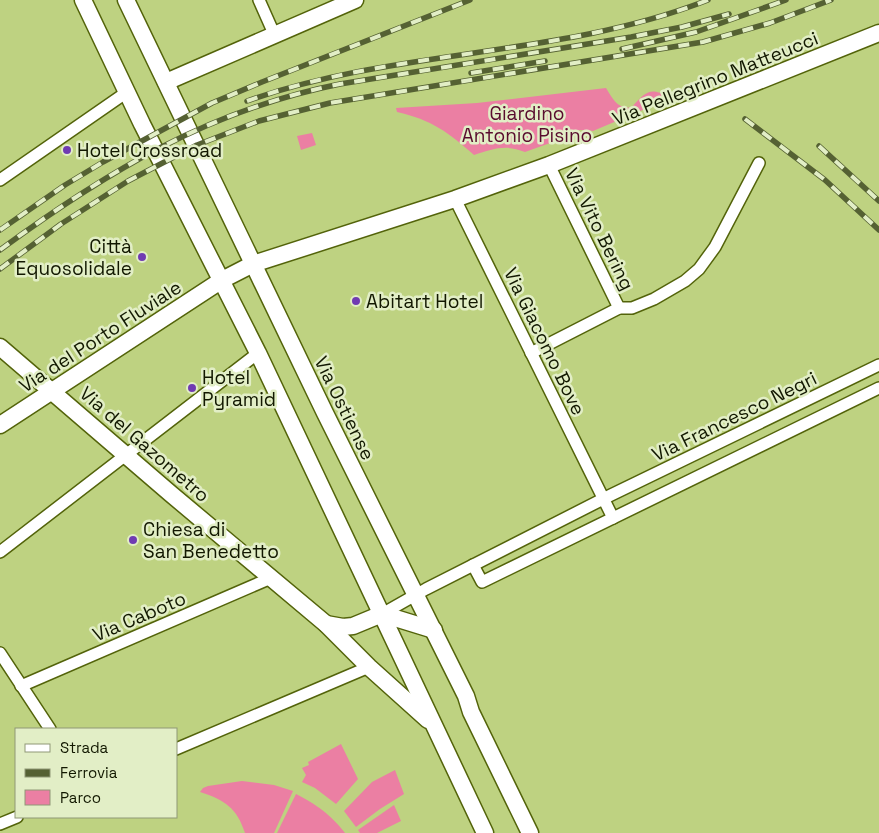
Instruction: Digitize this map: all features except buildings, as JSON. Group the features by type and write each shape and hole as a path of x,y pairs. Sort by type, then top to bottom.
{"main road":[{"path":"83,0 127,92 229,276 258,354 485,833"},
{"name":"Via Ostiense","path":"126,0 325,413 434,630 466,696 470,712 530,833"},
{"path":"166,82 355,0"},
{"name":"Via Pellegrino Matteucci","path":"253,264 455,199 549,165 879,33"},
{"name":"Via del Porto Fluviale","path":"0,425 229,276 253,264"},
{"name":"Via del Gazometro","path":"0,347 326,624 369,667 433,725"},
{"path":"326,624 353,626 382,614 434,630"}],"street":[{"path":"259,0 275,36"},
{"path":"0,180 127,92"},
{"path":"531,353 619,308 632,308 654,299 685,281 699,269 715,247 759,163"},
{"name":"Via Vito Bering","path":"549,165 619,308"},
{"name":"Via Giacomo Bove","path":"455,199 604,499"},
{"path":"0,552 258,354"},
{"name":"Via Francesco Negri","path":"382,614 473,565 604,499 879,365"},
{"name":"Via Francesco Negri","path":"473,565 482,582 879,388"},
{"path":"604,499 613,518"},
{"name":"Via Caboto","path":"21,686 271,578"},
{"path":"394,640 404,620"},
{"path":"0,653 49,728"},
{"path":"178,748 369,667"},
{"path":"0,824 15,818"}],"green space":[{"name":"Giardino Antonio Pisino","path":"606,88 616,103 623,107 632,107 650,92 659,92 671,98 593,131 574,131 564,138 525,152 506,148 493,149 474,155 439,128 420,119 397,112 396,108 477,103"},
{"path":"312,133 316,145 301,150 297,136"},
{"path":"341,744 358,779 336,804 315,788 302,782 306,775 302,768 309,765 308,762"},
{"path":"395,770 404,794 356,827 344,811 372,782"},
{"path":"242,781 274,785 293,791 274,833 245,833 238,817 229,806 216,798 200,792 208,786"},
{"path":"296,794 323,810 345,833 277,833"},
{"path":"394,805 401,821 377,833 360,833 358,830"}],"railway":[{"path":"0,230 65,185 103,162 212,103 470,0"},
{"path":"247,101 304,84 361,71 594,33 652,19 708,0"},
{"path":"622,49 696,32 786,0"},
{"path":"0,269 61,224 128,181 197,145 259,121 330,103 703,42 770,23 831,0"},
{"path":"0,250 79,195 161,148 203,127 292,95 340,84 631,37 682,27 729,14"},
{"path":"471,73 545,61"},
{"path":"745,119 825,180 879,230"},
{"path":"819,146 879,201"}],"place":[{"name":"Hotel Crossroad","path":"67,150"},
{"name":"Città Equosolidale","path":"142,257"},
{"name":"Abitart Hotel","path":"356,301"},
{"name":"Hotel Pyramid","path":"192,388"},
{"name":"Chiesa di San Benedetto","path":"133,540"}]}
